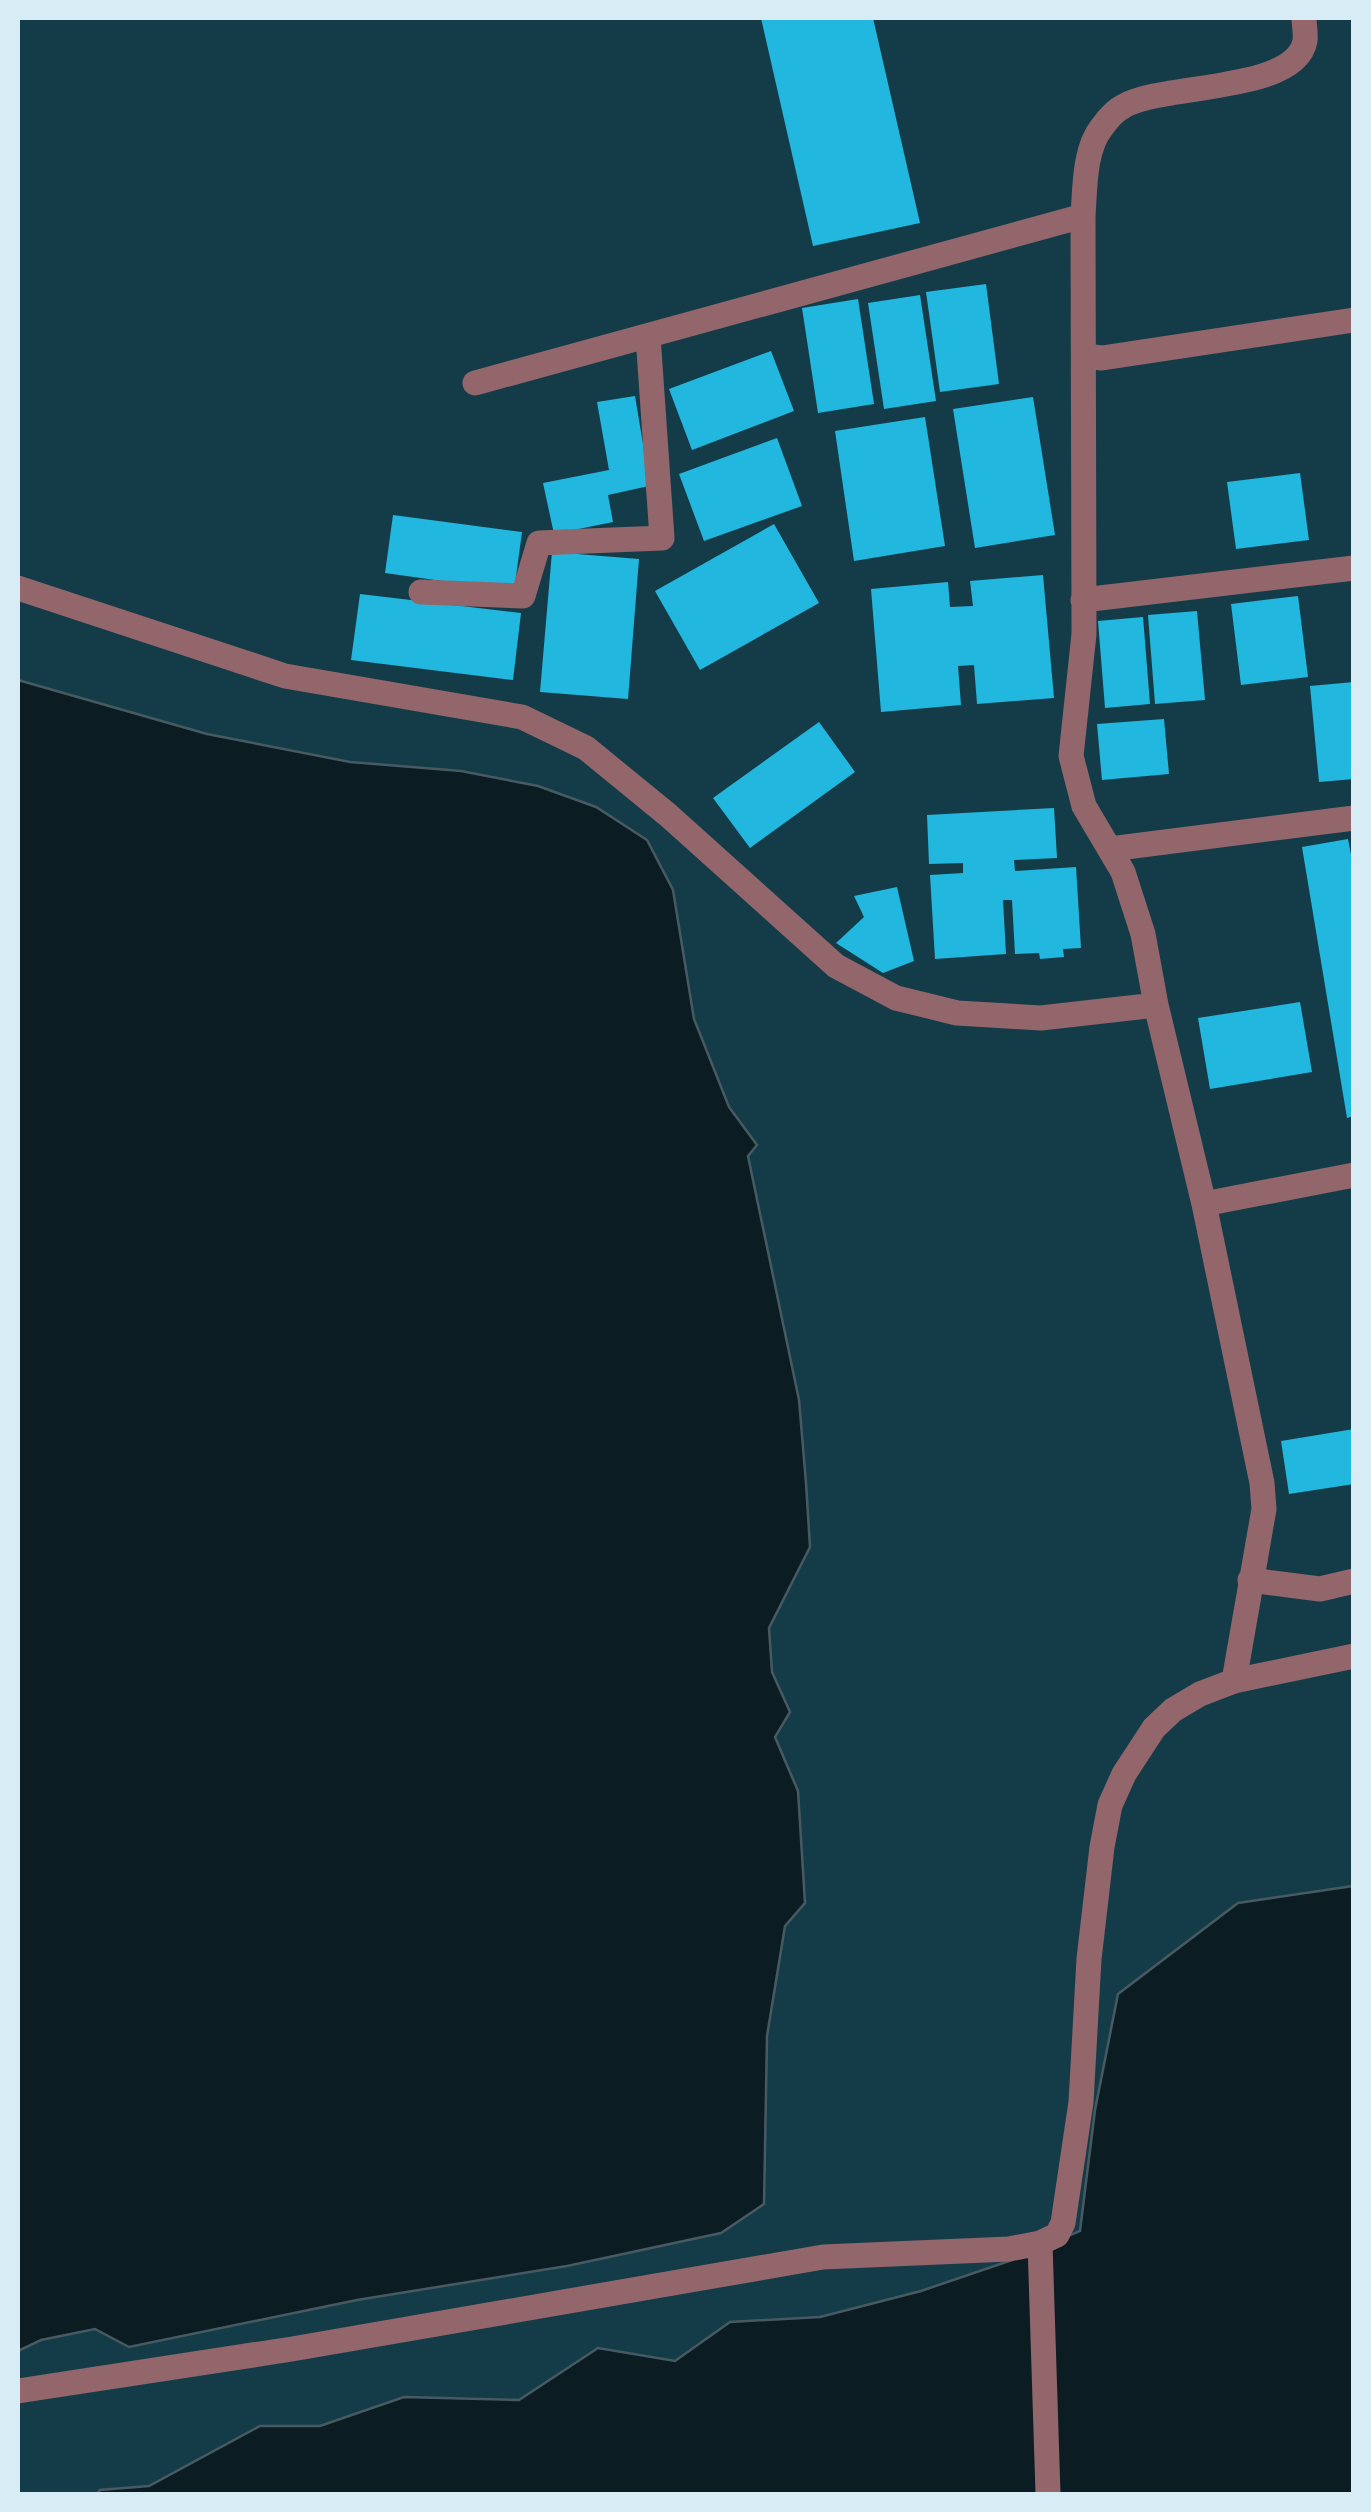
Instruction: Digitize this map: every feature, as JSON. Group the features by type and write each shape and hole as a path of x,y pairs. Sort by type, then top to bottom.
{"street":[{"path":"1234,1681 1264,1508 1262,1483 1143,934 1123,872 1084,806 1072,756 1084,634 1083,216 1087,165 1099,129 1122,106 1155,95 1260,77 1289,64 1305,43 1304,18"},
{"path":"475,384 1083,216"},
{"path":"1085,356 1102,358 1354,320"},
{"path":"422,592 522,596 539,543 662,538 648,336"},
{"path":"1083,600 1354,568"},
{"path":"18,588 285,676 522,718 586,748 668,815 836,966 896,998 956,1013 1041,1018 1156,1005"},
{"path":"1110,849 1354,818"},
{"path":"1204,1204 1354,1175"},
{"path":"1250,1580 1320,1589 1354,1581"},
{"path":"18,2391 273,2352 823,2257 1008,2249 1040,2243 1057,2235 1063,2223 1081,2102 1089,1959 1102,1847 1110,1805 1124,1774 1154,1728 1186,1702 1234,1681 1354,1656"},
{"path":"1040,2243 1048,2494"}],"shaded area":[{"path":"18,680 207,734 350,762 461,771 538,786 596,807 647,840 673,890 694,1019 729,1107 757,1145 748,1156 799,1400 810,1547 769,1628 772,1672 790,1712 775,1737 798,1791 805,1903 785,1926 767,2036 764,2204 721,2233 567,2266 357,2300 129,2347 95,2329 41,2340 18,2351"},
{"path":"1353,1886 1353,2494 97,2494 100,2490 149,2486 260,2426 320,2426 404,2397 519,2400 598,2348 675,2361 730,2322 820,2317 921,2291 1012,2260 1080,2231 1095,2110 1118,1994 1238,1903"}],"building":[{"path":"761,18 873,18 920,223 813,246"},
{"path":"986,284 999,384 940,392 926,292"},
{"path":"920,295 936,401 884,409 868,303"},
{"path":"858,299 874,404 818,413 802,308"},
{"path":"771,351 794,411 692,450 669,389"},
{"path":"635,396 646,462 658,484 608,495 613,522 554,534 543,483 609,470 597,402"},
{"path":"1033,397 1055,535 975,548 953,409"},
{"path":"925,417 945,546 854,561 835,431"},
{"path":"777,438 802,506 704,541 679,474"},
{"path":"1300,473 1309,540 1236,549 1227,482"},
{"path":"393,515 522,532 514,591 385,573"},
{"path":"774,524 819,603 700,670 655,591"},
{"path":"552,552 639,559 628,699 540,692"},
{"path":"1043,575 1054,698 977,704 974,665 958,666 961,705 881,712 871,589 948,582 950,607 973,606 970,581"},
{"path":"360,594 521,613 513,680 351,660"},
{"path":"1298,596 1308,677 1241,685 1231,604"},
{"path":"1197,611 1205,700 1155,704 1148,615"},
{"path":"1143,617 1150,704 1105,708 1098,621"},
{"path":"1354,682 1354,779 1319,782 1310,686"},
{"path":"1164,719 1169,774 1102,780 1097,724"},
{"path":"819,722 855,772 750,848 713,798"},
{"path":"1054,808 1057,858 1014,860 1015,871 1076,867 1081,948 1063,949 1064,957 1040,959 1039,953 1015,954 1012,900 1003,900 1006,954 935,959 930,875 963,873 963,863 929,864 927,815"},
{"path":"1348,839 1354,870 1354,1116 1347,1118 1302,847"},
{"path":"897,887 914,961 883,973 836,943 864,917 854,896"},
{"path":"1300,1002 1312,1072 1210,1089 1198,1018"},
{"path":"1354,1429 1354,1484 1289,1494 1281,1441"}]}
